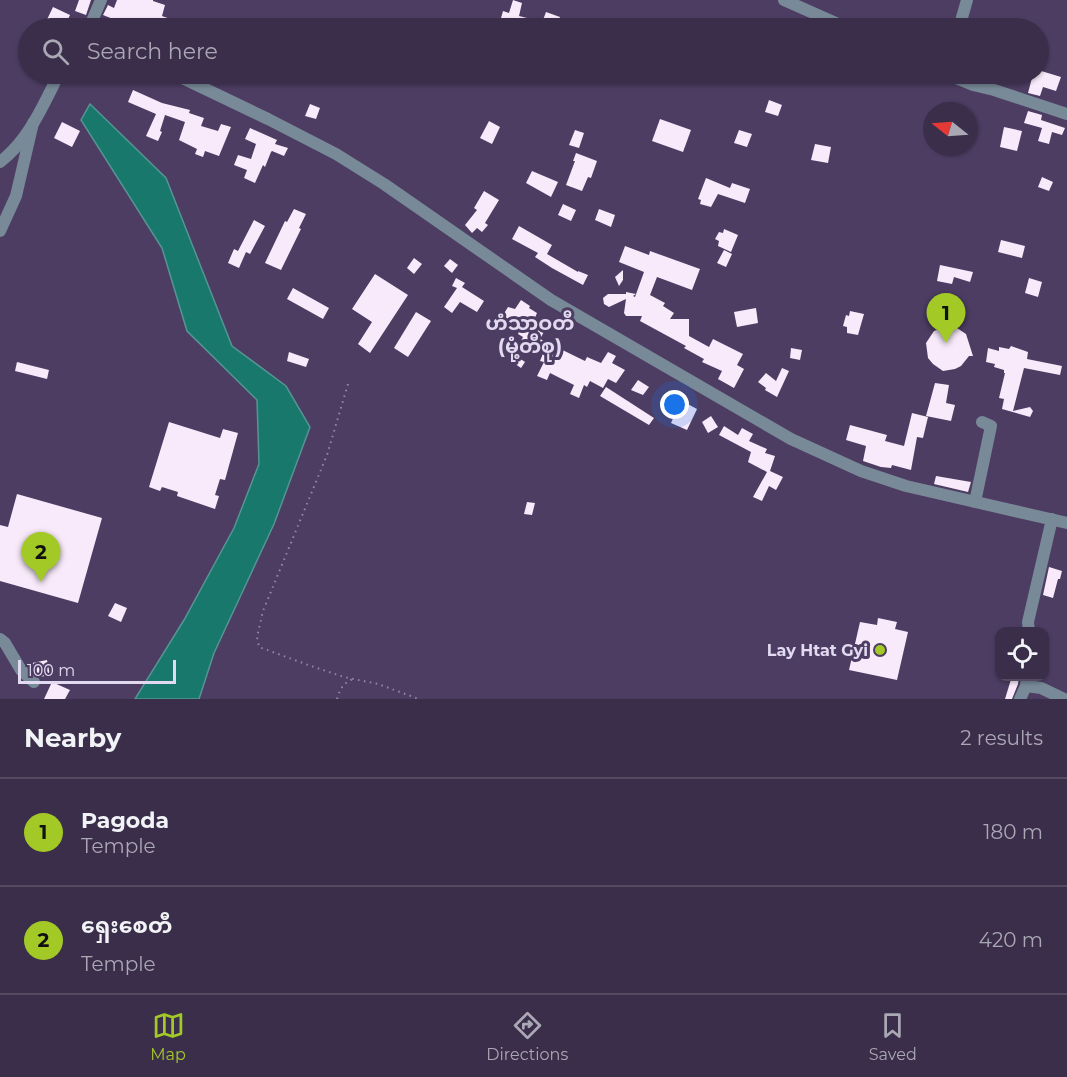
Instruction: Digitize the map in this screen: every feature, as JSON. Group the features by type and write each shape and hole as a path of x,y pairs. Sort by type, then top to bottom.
{"street":[{"path":"93,18 101,0"},
{"path":"784,0 824,18"},
{"path":"962,18 967,0"},
{"path":"0,162 21,142 54,84"},
{"path":"195,84 336,154 384,184 551,300 771,429 861,471 906,486 1067,523"},
{"path":"968,84 1067,114"},
{"path":"0,231 16,196 33,123"},
{"path":"975,502 991,426 982,422"},
{"path":"1028,627 1052,519"},
{"path":"0,639 5,643 21,670 34,682"},
{"path":"1020,699 1027,681 1064,699"}],"path":[{"path":"348,384 327,455 267,600 257,637 259,647 311,666 378,684 418,699"},
{"path":"337,699 346,682 353,679"}],"shaded area":[{"path":"90,104 166,178 232,346 286,386 310,427 274,524 214,653 199,699 135,699 184,620 234,528 259,464 257,400 187,331 162,248 81,120"}],"building":[{"path":"79,0 91,0 86,15 75,11"},
{"path":"117,0 153,0 165,5 162,16 168,18 110,18 103,15 108,5 114,8"},
{"path":"513,0 522,3 519,16 527,18 501,18 503,11 509,13"},
{"path":"53,7 70,15 69,18 48,18"},
{"path":"546,12 560,17 560,18 544,18"},
{"path":"1049,73 1061,77 1056,91 1043,87 1040,96 1028,93 1030,84 1049,84"},
{"path":"133,90 162,103 190,110 189,113 204,118 201,126 218,131 221,124 231,127 219,156 205,151 203,157 195,154 197,149 179,140 185,122 165,115 158,141 146,136 156,114 128,102"},
{"path":"769,100 782,105 778,116 765,112"},
{"path":"310,104 320,108 316,119 305,116"},
{"path":"1028,111 1042,115 1041,120 1065,128 1062,135 1052,132 1049,144 1038,141 1042,128 1024,123"},
{"path":"660,119 691,130 683,152 652,141"},
{"path":"489,121 500,127 492,144 480,138"},
{"path":"62,122 80,131 72,147 54,138"},
{"path":"1004,127 1022,131 1017,151 1000,147"},
{"path":"250,128 277,140 275,144 288,148 284,156 271,152 255,183 244,178 247,170 234,165 238,155 251,159 256,144 245,139"},
{"path":"575,130 584,133 579,148 569,145"},
{"path":"739,130 752,134 747,147 734,143"},
{"path":"815,144 831,147 828,163 811,160"},
{"path":"576,153 597,161 591,178 588,177 582,191 566,185"},
{"path":"532,171 558,182 551,197 526,183"},
{"path":"1042,177 1053,182 1049,191 1038,187"},
{"path":"706,178 730,188 732,183 750,189 745,203 718,194 711,207 700,204 701,200 698,199"},
{"path":"484,191 499,200 485,223 488,225 482,232 477,228 472,233 465,225 477,210 474,208"},
{"path":"563,204 576,210 571,221 558,215"},
{"path":"294,209 306,214 281,270 265,263 285,221 287,222"},
{"path":"599,209 615,215 611,227 595,220"},
{"path":"254,220 265,226 250,254 246,252 239,268 228,263 234,249 238,251"},
{"path":"519,226 552,245 547,254 578,272 588,275 583,285 535,257 538,253 512,239"},
{"path":"724,229 738,235 731,252 718,246 719,241 715,239 719,232 723,233"},
{"path":"1001,240 1025,246 1022,258 998,252"},
{"path":"625,246 649,255 650,251 700,269 692,290 657,277 650,295 665,303 663,306 674,313 670,319 689,319 689,336 709,347 713,339 743,354 737,365 744,369 734,388 718,379 722,371 702,362 704,359 684,348 686,346 640,321 642,316 626,316 624,313 626,299 609,307 604,304 603,298 608,294 626,294 626,292 636,294 633,296 635,297 644,272 619,262"},
{"path":"724,250 732,254 726,267 717,263"},
{"path":"414,258 422,264 414,274 407,268"},
{"path":"450,259 458,265 452,273 444,266"},
{"path":"940,265 973,272 970,282 954,277 952,284 937,281"},
{"path":"623,270 623,280 619,286 615,277"},
{"path":"375,274 408,295 370,353 358,344 372,322 352,309"},
{"path":"456,278 465,283 462,287 484,301 477,312 460,302 452,313 444,307 457,288 452,286"},
{"path":"1029,278 1042,282 1038,297 1025,293"},
{"path":"293,288 329,308 323,319 287,299"},
{"path":"521,300 537,313 534,320 546,328 540,339 585,361 587,357 601,363 608,352 616,356 612,363 625,370 616,383 608,379 603,388 590,381 587,387 584,385 579,398 570,394 574,385 550,373 547,380 537,376 544,362 540,361 544,351 521,341 523,337 518,334 519,332 500,320 508,307 515,309"},
{"path":"756,308 758,323 737,327 734,312"},
{"path":"850,311 864,314 858,335 847,333 847,327 843,326 846,315 849,316"},
{"path":"416,312 431,321 408,357 394,348"},
{"path":"947,325 954,326 966,334 973,356 969,356 961,366 955,369 943,371 928,358 926,343 934,331"},
{"path":"1011,346 1028,352 1027,359 1062,366 1060,375 1024,368 1013,411 1030,407 1033,411 1030,417 1002,409 1004,399 999,398 1004,370 994,367 995,364 986,362 988,348 999,351 999,347 1009,349"},
{"path":"791,348 802,350 800,360 790,358"},
{"path":"289,352 309,359 306,367 287,361"},
{"path":"512,353 525,362 521,368 508,359"},
{"path":"17,362 49,370 47,379 15,371"},
{"path":"782,368 789,371 777,397 765,390 766,388 758,382 766,373 776,381"},
{"path":"638,380 649,387 643,395 631,390"},
{"path":"935,383 949,385 946,403 955,405 951,421 926,416"},
{"path":"606,387 654,418 649,425 600,396"},
{"path":"668,399 680,405 682,401 697,409 687,430 671,423 674,416 663,410"},
{"path":"912,413 928,417 923,438 917,437 911,470 892,465 891,468 881,467 863,461 866,446 846,440 850,425 887,435 885,441 904,446"},
{"path":"711,416 718,427 708,433 702,422"},
{"path":"169,422 220,438 223,429 238,433 225,480 220,479 215,495 219,496 215,509 177,496 178,492 162,487 160,491 149,487"},
{"path":"724,426 738,435 742,428 753,434 749,441 767,449 765,453 775,456 770,471 783,477 776,490 769,486 762,501 753,497 767,472 748,462 751,452 719,435"},
{"path":"936,476 971,482 968,492 934,484"},
{"path":"17,494 102,518 78,603 0,581 0,525 8,527"},
{"path":"527,502 535,503 532,515 524,514"},
{"path":"1049,567 1062,571 1053,598 1043,595"},
{"path":"115,603 127,608 121,622 108,616"},
{"path":"878,618 897,622 895,629 908,632 897,680 849,670 860,622 877,625"},
{"path":"47,660 50,675 40,677 33,670 32,663"},
{"path":"1010,681 1018,681 1012,699 1005,699"},
{"path":"52,682 70,690 65,699 44,699"}],"place":[{"name":"Pagoda","path":"946,343"},
{"name":"ရှေးစေတီ","path":"41,582"},
{"name":"Lay Htat Gyi","path":"880,650"}],"district":[{"name":"ဟံသာဝတီ (မုံ့တီစု)","path":"530,334"}]}
